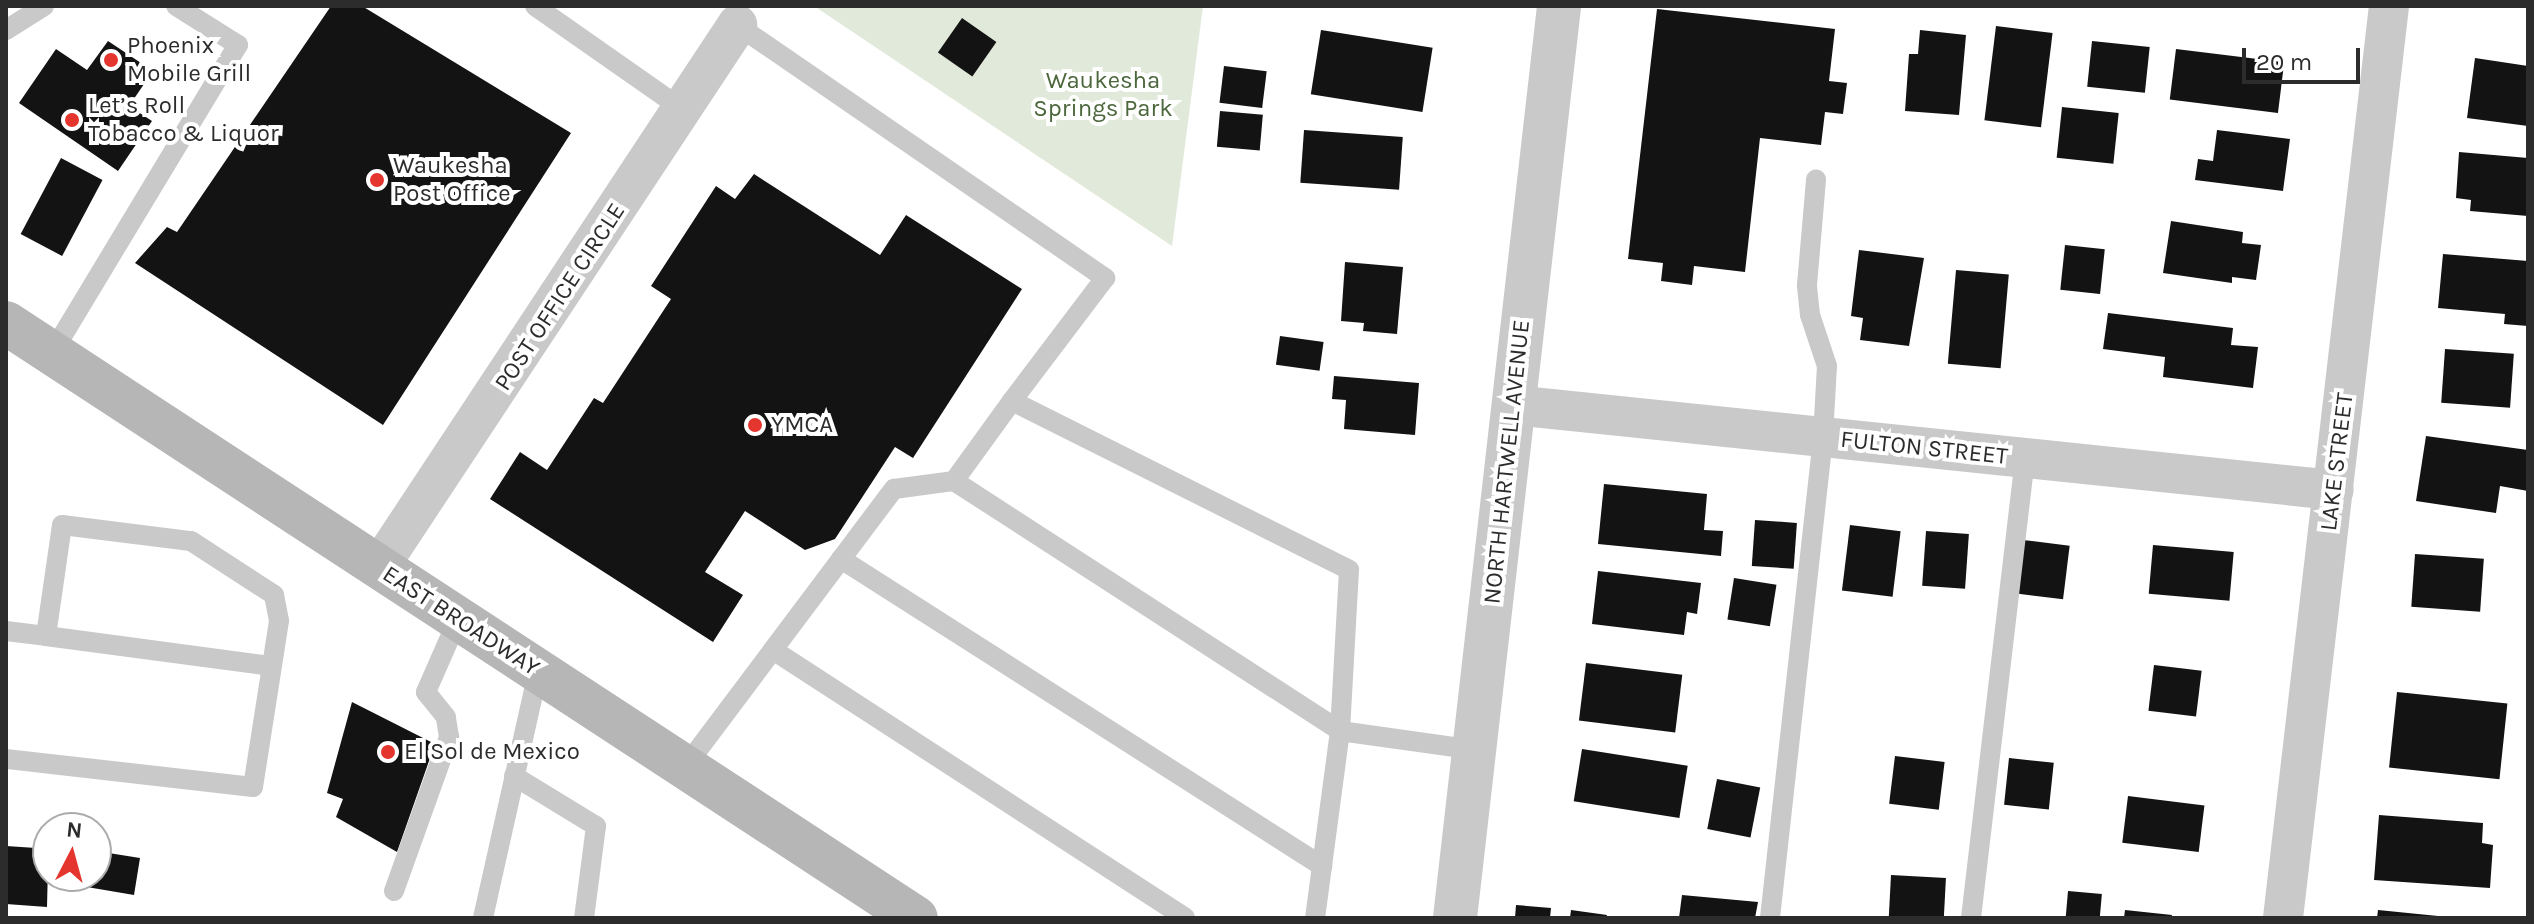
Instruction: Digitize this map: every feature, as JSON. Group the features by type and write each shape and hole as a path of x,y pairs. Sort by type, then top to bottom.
{"main road":[{"name":"EAST BROADWAY","path":"6,323 916,918"}],"street":[{"name":"NORTH HARTWELL AVENUE","path":"1455,918 1559,6"},
{"name":"LAKE STREET","path":"2283,918 2389,6"},
{"name":"POST OFFICE CIRCLE","path":"379,567 737,25"},
{"name":"FULTON STREET","path":"1514,405 2334,490"}],"lane":[{"path":"6,30 44,6"},
{"path":"52,353 238,45 176,6"},
{"path":"535,6 682,109"},
{"path":"737,25 1105,278 954,481"},
{"path":"1770,918 1823,437 1827,366 1810,315 1807,285 1816,179"},
{"path":"1012,401 1349,570 1340,731 1315,918"},
{"path":"1971,918 2025,458"},
{"path":"685,767 894,489 954,481 1340,731 1475,750"},
{"path":"6,759 253,787 279,621 274,595 191,541 62,525 46,636"},
{"path":"841,559 1322,866"},
{"path":"394,891 449,737 446,717 426,692 458,619"},
{"path":"6,631 271,666"},
{"path":"773,650 1185,918"},
{"path":"483,918 538,671"},
{"path":"514,776 596,826 584,918"}],"green space":[{"name":"Waukesha Springs Park","path":"814,6 1203,6 1172,246"}],"building":[{"name":"Waukesha Post Office","path":"331,6 362,6 571,133 383,425 135,263 167,227 177,232"},
{"path":"1657,9 1835,29 1829,81 1847,83 1843,114 1825,112 1821,145 1760,138 1745,272 1694,266 1692,285 1661,281 1663,263 1628,259"},
{"path":"962,18 996,42 972,76 938,52"},
{"path":"1996,26 2053,33 2041,127 1984,120"},
{"path":"1321,30 1433,48 1422,112 1311,94"},
{"path":"1920,30 1966,35 1959,115 1905,111 1909,54 1918,54"},
{"path":"108,41 153,71 129,106 152,121 118,171 19,103 56,49 87,70"},
{"path":"2092,41 2150,47 2145,93 2087,87"},
{"path":"2176,49 2284,62 2278,113 2170,100"},
{"path":"2475,58 2528,66 2528,126 2467,118"},
{"path":"1224,66 1267,71 1262,108 1219,103"},
{"path":"2062,107 2119,113 2113,164 2057,158"},
{"path":"1220,111 1263,115 1260,151 1217,147"},
{"path":"1304,130 1403,137 1399,190 1300,183"},
{"path":"2217,130 2290,139 2283,191 2195,180 2198,159 2213,161"},
{"path":"2459,152 2528,158 2528,216 2470,211 2471,200 2456,198"},
{"path":"61,158 102,180 62,256 21,234"},
{"name":"YMCA","path":"754,174 880,255 906,215 1022,289 913,458 895,447 835,539 805,550 745,511 705,572 743,595 713,642 490,499 520,452 547,470 594,398 603,403 671,299 651,286 716,186 735,199"},
{"path":"2171,221 2243,232 2242,243 2261,245 2256,280 2232,277 2232,283 2163,273"},
{"path":"2065,245 2105,249 2100,294 2060,290"},
{"path":"1859,250 1924,258 1909,346 1860,340 1863,318 1851,316"},
{"path":"2443,254 2528,261 2528,326 2504,324 2505,314 2438,308"},
{"path":"1345,262 1403,267 1397,334 1363,331 1364,323 1341,321"},
{"path":"1956,270 2009,275 2001,368 1948,364"},
{"path":"2108,313 2233,328 2231,345 2258,347 2253,388 2163,377 2165,357 2103,349"},
{"path":"1280,336 1324,342 1320,371 1276,365"},
{"path":"2445,349 2514,354 2510,408 2441,403"},
{"path":"1334,376 1419,383 1415,435 1344,429 1346,400 1332,399"},
{"path":"2426,436 2528,450 2528,491 2500,486 2496,513 2416,501"},
{"path":"1604,484 1707,494 1704,530 1723,531 1721,556 1598,544"},
{"path":"1755,520 1797,523 1794,569 1752,566"},
{"path":"1850,525 1901,531 1893,597 1842,591"},
{"path":"1926,531 1969,534 1965,589 1922,586"},
{"path":"2023,540 2070,546 2063,599 2016,594"},
{"path":"2153,545 2234,552 2229,601 2149,594"},
{"path":"2415,554 2484,559 2480,612 2411,607"},
{"path":"1598,571 1701,583 1697,614 1687,612 1684,635 1592,624"},
{"path":"1734,578 1776,585 1770,626 1727,619"},
{"path":"1586,663 1682,675 1675,732 1579,721"},
{"path":"2154,665 2202,671 2196,717 2148,711"},
{"path":"2397,692 2507,704 2499,779 2389,768"},
{"path":"352,702 435,744 397,852 336,817 343,799 327,793"},
{"path":"1582,749 1688,766 1679,818 1574,801"},
{"path":"1895,756 1945,762 1939,810 1889,804"},
{"path":"2009,758 2054,763 2049,809 2004,805"},
{"path":"1717,779 1760,787 1750,837 1707,829"},
{"path":"2128,796 2204,805 2199,852 2122,843"},
{"path":"2379,815 2483,823 2482,843 2493,845 2490,888 2374,880"},
{"path":"6,846 32,848 32,892 47,892 47,907 6,904"},
{"path":"112,854 140,858 134,895 112,891"},
{"path":"1891,875 1946,878 1944,918 1889,918"},
{"path":"2068,891 2102,894 2100,918 2066,918"},
{"path":"1682,895 1758,902 1755,918 1679,918"},
{"path":"1516,905 1551,908 1550,918 1515,918"},
{"path":"1571,910 1607,915 1606,918 1570,918"},
{"path":"2125,910 2172,915 2171,918 2124,918"},
{"path":"2378,910 2438,916 2438,918 2377,918"}],"place":[{"name":"Phoenix Mobile Grill","path":"111,60"},
{"name":"Let’s Roll Tobacco & Liquor","path":"72,120"},
{"name":"Waukesha Post Office","path":"377,180"},
{"name":"YMCA","path":"755,425"},
{"name":"El Sol de Mexico","path":"388,752"}]}
